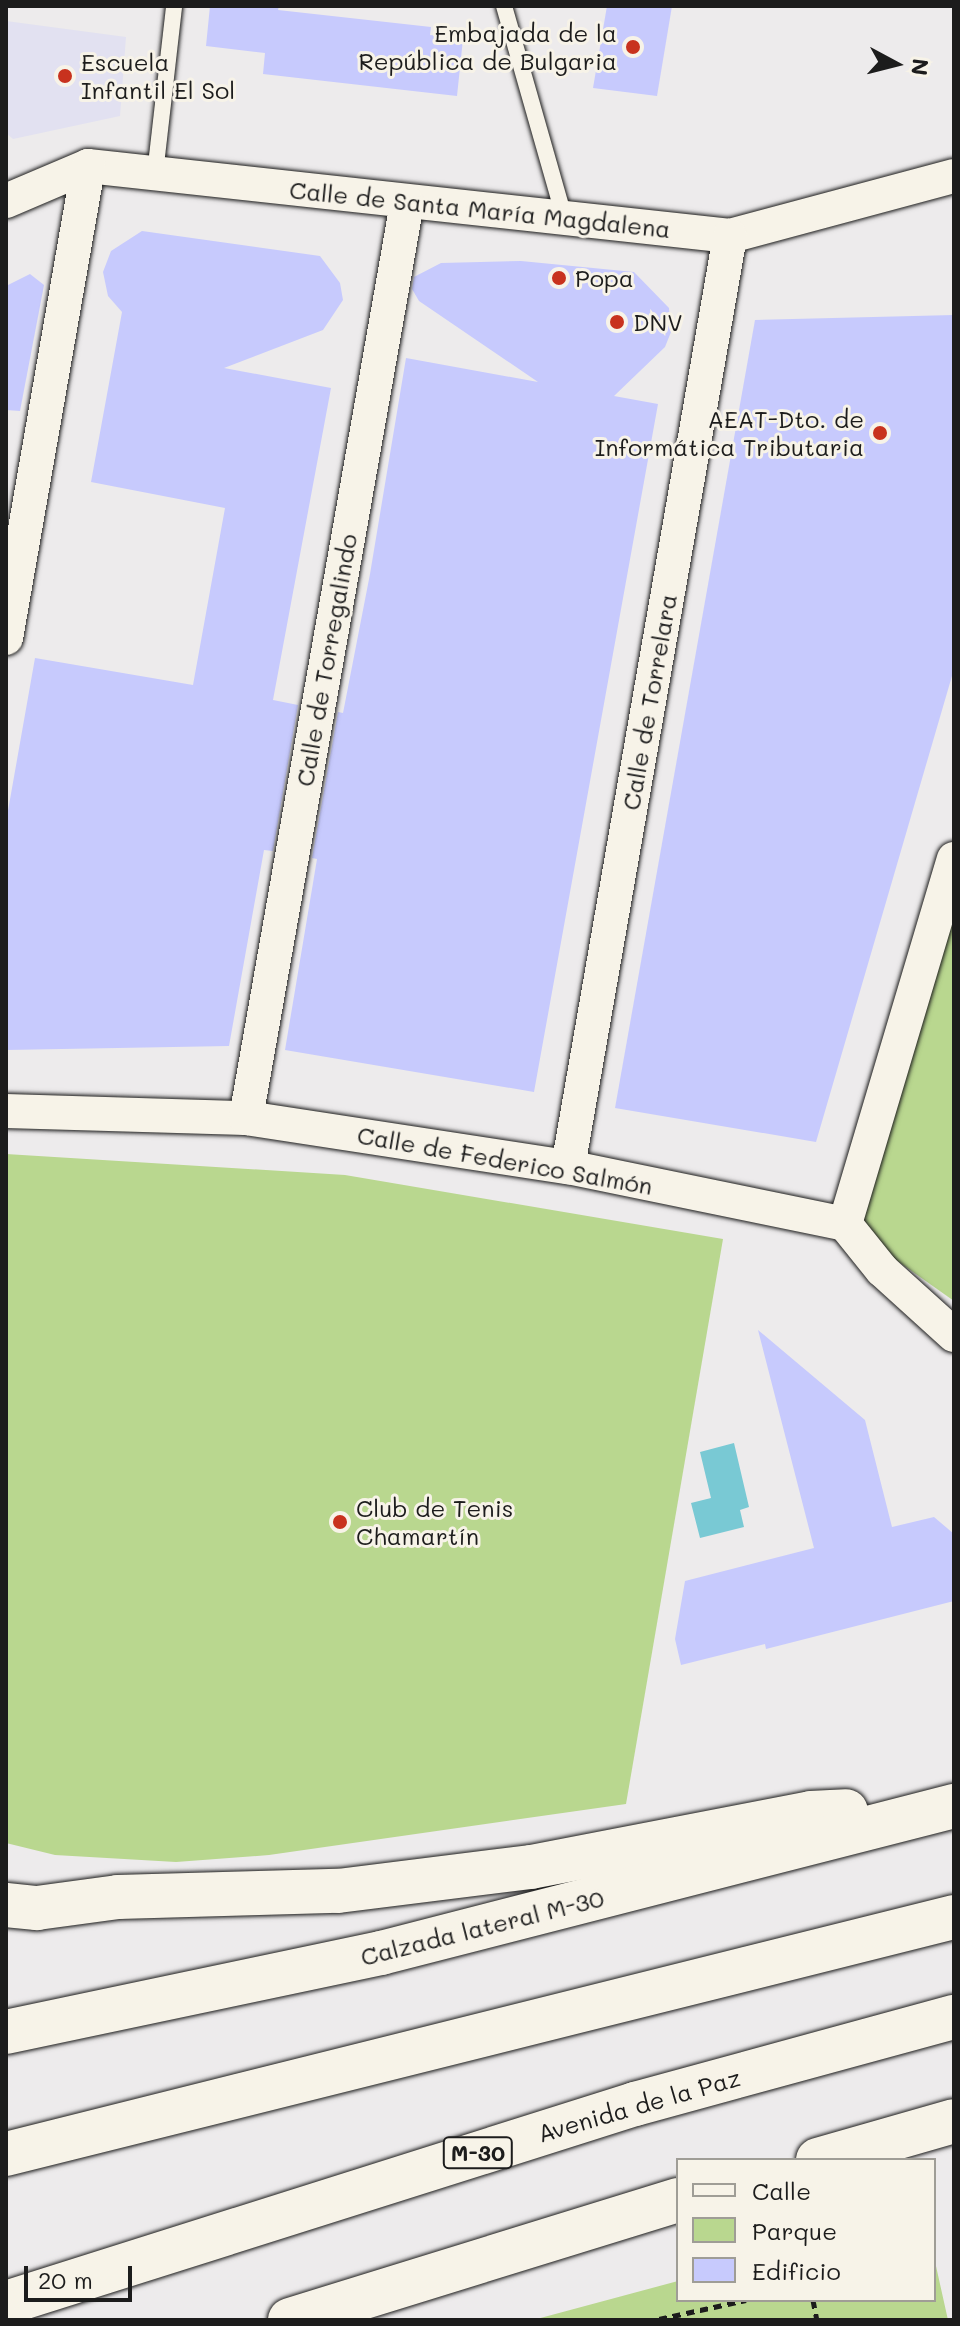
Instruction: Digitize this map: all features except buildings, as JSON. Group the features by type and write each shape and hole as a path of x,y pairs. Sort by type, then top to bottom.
{"highway":[{"path":"6,1905 37,1908 118,1897 338,1891 531,1867 811,1813 951,1807"},
{"name":"Calzada lateral M-30","path":"6,2032 381,1953 951,1807"},
{"path":"6,1879 118,1897"},
{"path":"6,2154 954,1917"},
{"name":"Avenida de la Paz","path":"6,2303 635,2104 954,2017"},
{"path":"825,2158 954,2121"},
{"path":"290,2320 676,2201"}],"street":[{"name":"Calle de Santa María Magdalena","path":"6,201 88,166 730,236 954,176"},
{"path":"6,638 88,166"},
{"name":"Calle de Torregalindo","path":"246,1118 407,203"},
{"name":"Calle de Torrelara","path":"568,1167 730,236"},
{"path":"954,859 845,1224 882,1270 954,1335"},
{"name":"Calle de Federico Salmón","path":"6,1111 246,1118 568,1167 845,1224"}],"lane":[{"path":"155,174 174,6"},
{"path":"504,6 564,217"}],"path":[{"path":"659,2319 737,2302"}],"shaded area":[{"name":"Escuela Infantil El Sol","path":"6,21 126,37 120,116 13,139 6,133"}],"green space":[{"path":"954,859 954,1301 845,1224"},
{"name":"Club de Tenis Chamartín","path":"6,1154 345,1175 723,1239 626,1804 269,1855 176,1862 55,1855 6,1843"},
{"path":"936,2266 948,2320 533,2320 676,2282 676,2302 936,2302"}],"water":[{"path":"734,1443 749,1507 740,1510 744,1527 700,1538 691,1503 711,1498 700,1452"}],"place":[{"name":"Embajada de la República de Bulgaria","path":"633,47"},
{"name":"Escuela Infantil El Sol","path":"65,76"},
{"name":"Popa","path":"559,278"},
{"name":"DNV","path":"617,322"},
{"name":"AEAT-Dto. de Informática Tributaria","path":"880,433"},
{"name":"Club de Tenis Chamartín","path":"340,1522"}]}
